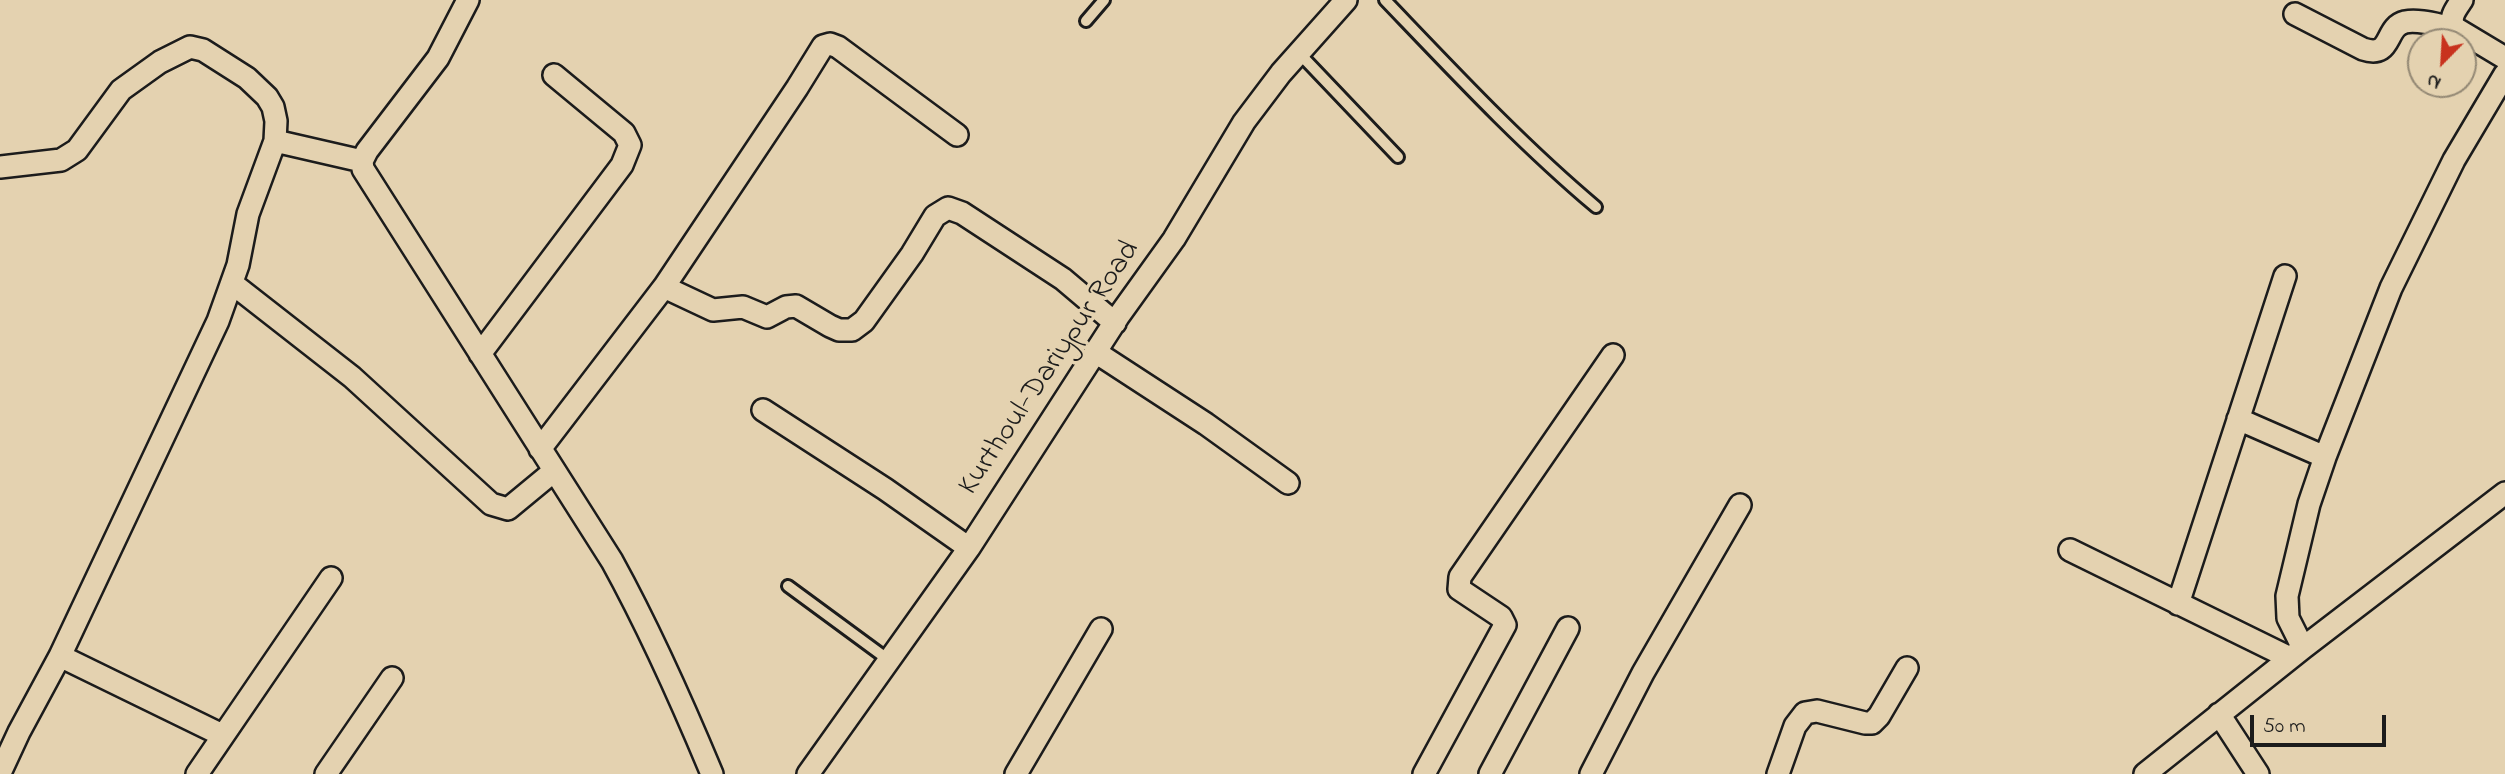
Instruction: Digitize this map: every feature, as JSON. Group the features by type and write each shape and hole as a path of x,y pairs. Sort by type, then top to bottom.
{"street":[{"path":"468,0 438,58 367,151 362,161 365,174 612,561 635,603 696,733 712,774"},
{"name":"Kurthoul-Dariypur Road","path":"808,774 969,548 1115,323 1174,239 1244,122 1346,0"},
{"path":"2455,28 2452,24 2453,15 2462,0"},
{"path":"2295,13 2363,49 2375,52 2382,49 2403,22 2455,28"},
{"path":"2477,41 2505,58"},
{"path":"540,449 664,287 823,46 830,44 838,47 957,135"},
{"path":"0,167 61,160 77,150 121,90 160,62 190,47 203,50 247,78 267,97 276,121 275,141 248,214 233,284 60,656 0,773"},
{"path":"2296,653 2288,618 2287,596 2309,504 2325,457 2391,288 2454,160 2505,74"},
{"path":"480,354 578,228 629,152 629,139 624,133 554,75"},
{"path":"275,141 362,161"},
{"path":"664,287 713,310 743,307 771,317 786,307 796,306 839,330 852,330 864,321 912,254 931,220 948,208 962,213 1052,271 1115,323"},
{"path":"2178,604 2286,276"},
{"path":"233,284 352,377 491,504 508,509 554,471"},
{"path":"1097,353 1206,424 1288,483"},
{"path":"1424,774 1505,625 1501,617 1459,589 1460,577 1614,355"},
{"path":"762,410 864,475 969,548"},
{"path":"2238,419 2325,457"},
{"path":"2145,774 2296,653 2501,503"},
{"path":"1591,774 1643,673 1740,505"},
{"path":"2070,550 2178,604 2296,653"},
{"path":"197,774 331,578"},
{"path":"1490,774 1568,628"},
{"path":"1016,774 1101,629"},
{"path":"60,656 222,735"},
{"path":"1778,774 1795,726 1805,713 1817,711 1872,723 1907,668"},
{"path":"326,774 393,678"},
{"path":"2219,714 2253,771"}],"lane":[{"path":"1086,21 1104,0"},
{"path":"1385,0 1507,126 1596,207"},
{"path":"1299,53 1398,157"},
{"path":"788,586 890,661"}]}
